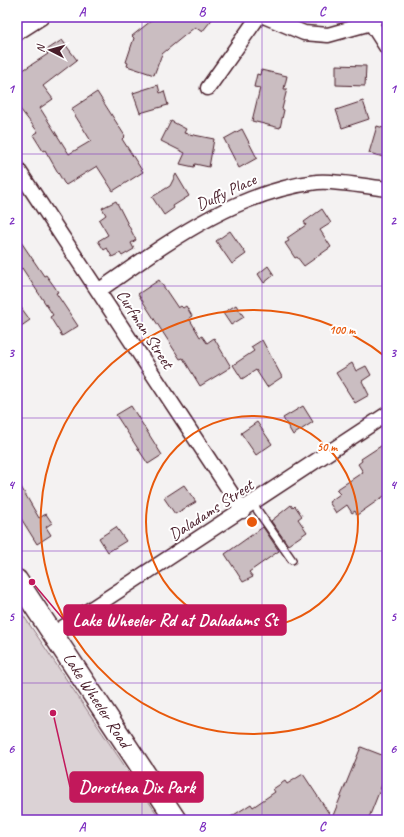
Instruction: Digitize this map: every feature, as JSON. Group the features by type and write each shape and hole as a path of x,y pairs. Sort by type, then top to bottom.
{"main road":[{"name":"Lake Wheeler Road","path":"17,580 176,820"}],"street":[{"path":"17,33 42,17"},
{"path":"208,88 258,17"},
{"path":"266,17 304,32 328,35 374,20 387,48"},
{"name":"Curfman Street","path":"17,168 98,291 248,507"},
{"name":"Duffy Place","path":"98,291 172,240 223,210 273,190 319,182 387,189"},
{"name":"Daladams Street","path":"53,634 248,507 387,414"}],"lane":[{"path":"248,507 292,560"}],"shaded area":[{"path":"17,606 161,820 17,820"}],"building":[{"path":"156,17 214,17 202,32 195,27 162,54 154,75 127,66 128,63 126,62 134,38 132,36"},
{"path":"62,40 77,60 43,86 53,99 40,108 69,154 91,141 71,109 97,92 125,136 122,139 143,172 113,191 97,166 66,185 45,150 43,151 33,135 38,132 17,105 17,74 48,54 45,51"},
{"path":"336,65 366,66 365,86 336,85"},
{"path":"261,70 287,76 284,89 287,89 282,109 284,110 280,128 252,121 260,88 254,87 257,74 260,75"},
{"path":"158,85 160,93 164,91 168,105 140,113 133,93"},
{"path":"363,101 369,119 342,128 336,110"},
{"path":"171,121 186,129 184,133 214,139 209,167 195,164 194,167 180,164 185,153 161,141"},
{"path":"377,126 387,129 387,158 369,153"},
{"path":"242,129 257,158 239,168 224,139"},
{"path":"176,174 189,196 173,206 174,208 164,215 152,197 170,186"},
{"path":"116,201 136,240 131,243 134,249 122,256 120,253 112,257 107,248 104,250 98,241 108,235 99,220 106,215 102,208"},
{"path":"322,209 331,223 320,230 331,247 304,266 297,257 295,258 285,243 289,241 287,238 306,225 304,222"},
{"path":"230,231 246,254 232,264 216,241"},
{"path":"17,236 44,276 46,275 54,286 58,292 56,293 78,326 62,336 50,317 53,315 22,268 17,272"},
{"path":"268,266 274,275 264,283 258,274"},
{"path":"159,280 178,308 181,306 183,308 186,306 192,316 189,318 200,337 202,336 207,343 214,338 231,367 200,386 183,358 180,359 138,294"},
{"path":"17,302 30,320 17,329"},
{"path":"236,305 244,317 231,325 223,313"},
{"path":"262,340 282,377 267,387 256,370 242,379 233,365 254,351 251,347"},
{"path":"352,363 356,371 366,366 371,375 362,381 369,395 355,403 336,373"},
{"path":"131,406 162,455 148,464 116,415"},
{"path":"303,406 313,422 293,435 283,418"},
{"path":"257,422 272,444 256,455 241,433"},
{"path":"387,442 387,494 357,515 355,511 352,513 347,505 336,513 329,502 340,494 336,490 363,472 358,464 362,461 361,459"},
{"path":"17,480 39,518 46,514 52,523 46,527 51,535 37,544 17,512"},
{"path":"184,485 196,502 175,514 164,498"},
{"path":"291,505 293,508 295,506 302,516 298,519 307,532 288,545 271,521"},
{"path":"116,527 126,541 108,552 99,538"},
{"path":"263,527 279,551 249,572 253,577 243,582 225,554"},
{"path":"361,747 387,757 387,772 368,820 226,820 251,804 253,807 275,792 273,789 285,781 287,784 303,774 332,818"}],"place":[{"name":"Lake Wheeler Rd at Daladams St","path":"32,582"},
{"name":"Dorothea Dix Park","path":"53,713"}]}
